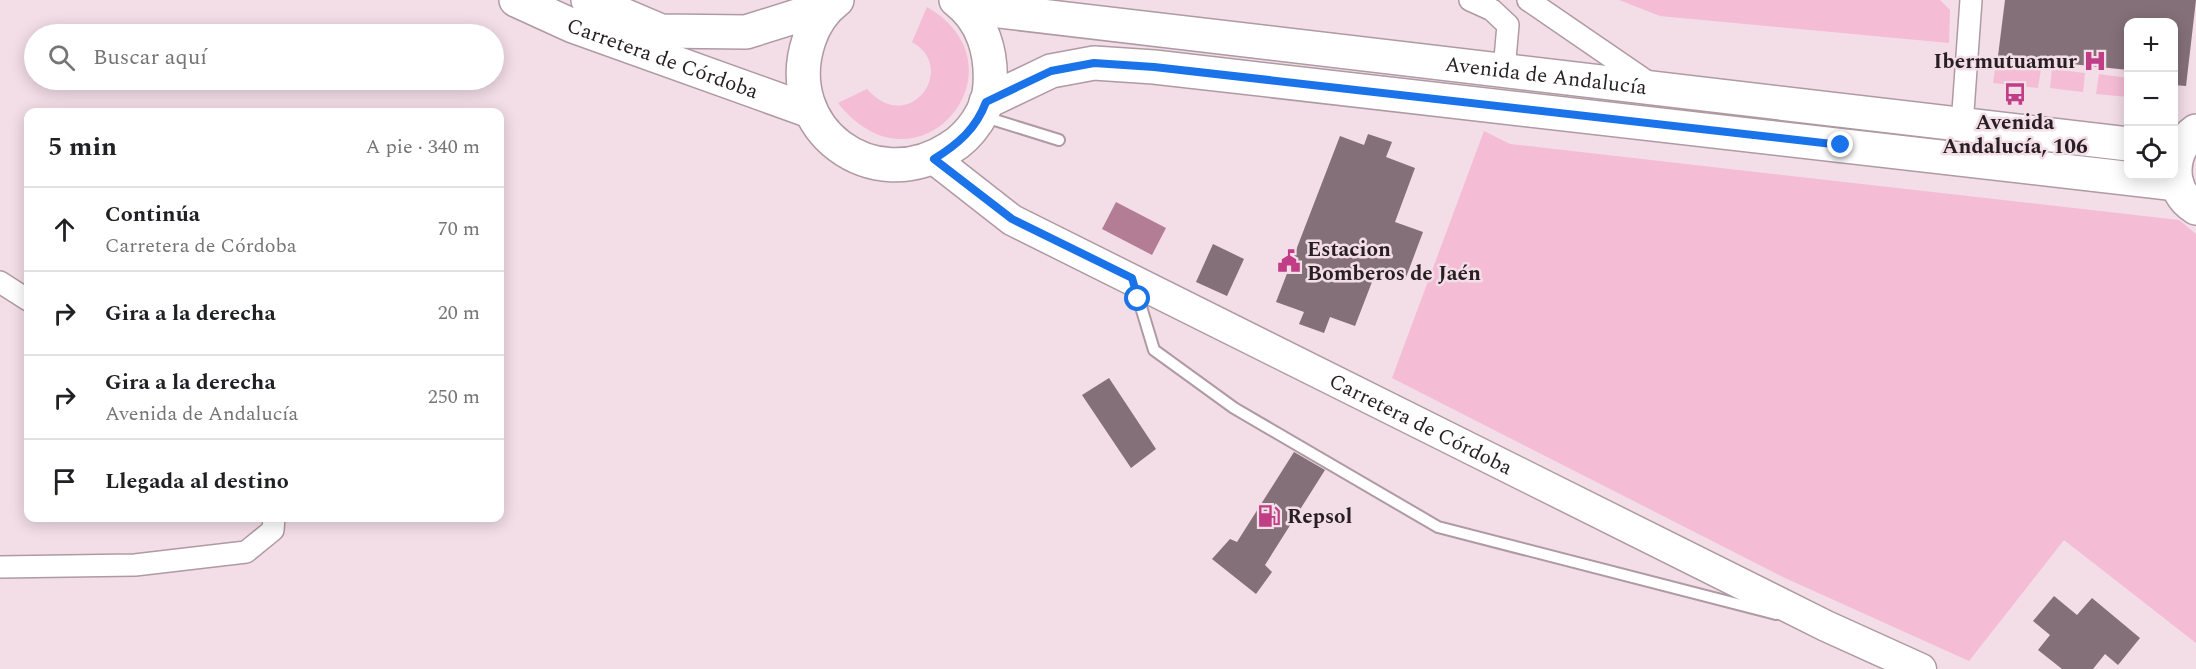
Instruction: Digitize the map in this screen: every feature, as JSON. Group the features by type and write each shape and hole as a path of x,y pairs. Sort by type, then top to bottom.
{"main road":[{"name":"Carretera de Córdoba","path":"516,0 573,26 810,111"},
{"name":"Carretera de Córdoba","path":"588,0 661,31 746,32 833,3"},
{"path":"833,3 813,29 804,56 803,84 810,111 826,135 849,154 876,164 905,166 934,159 961,141 983,109 990,88 991,58 982,30 960,3"},
{"name":"Avenida de Andalucía","path":"960,3 1053,19 1655,87 2124,144"},
{"name":"Avenida de Andalucía","path":"983,109 1051,71 1094,63 1154,67 2186,196"},
{"path":"2183,142 2174,172 2186,196"},
{"name":"Carretera de Córdoba","path":"934,159 1012,219 1826,626 1921,669"}],"street":[{"path":"1470,0 1492,10 1508,25 1504,70"},
{"path":"1528,0 1655,87"},
{"path":"1962,125 1971,0"},
{"path":"0,282 24,297"},
{"path":"0,567 135,565 246,552 273,530 274,522"}],"lane":[{"path":"983,109 1059,140"},
{"path":"1132,278 1154,350 1234,408 1438,526 1826,626"}],"shaded area":[{"path":"1619,0 1940,0 1950,10 1949,43 1660,16"},
{"path":"927,7 956,32 968,62 966,90 952,115 929,133 900,139 869,130 838,103 867,89 883,102 898,106 912,102 923,93 929,81 931,67 925,53 912,42"},
{"path":"1996,63 2041,69 2038,88 1993,83"},
{"path":"2052,69 2085,73 2083,92 2050,88"},
{"path":"2099,74 2124,77 2124,97 2096,94"},
{"path":"1484,131 1510,144 2179,220 2196,234 2196,643 2064,540 1969,661 1785,578 1392,378"},
{"path":"1116,202 1166,228 1152,255 1102,229"}],"building":[{"path":"2005,0 2196,0 2186,86 2178,85 2178,18 2124,18 2124,70 1998,56"},
{"path":"1368,134 1392,142 1386,157 1415,168 1395,222 1423,232 1405,280 1377,269 1355,326 1330,317 1324,333 1299,324 1304,312 1276,302 1340,136 1364,145"},
{"path":"1213,244 1244,259 1227,296 1196,282"},
{"path":"1109,378 1156,449 1131,468 1082,395"},
{"path":"1294,452 1325,470 1265,565 1272,572 1256,594 1212,559 1230,539 1237,542"},
{"path":"2054,596 2077,615 2092,598 2140,638 2118,665 2105,654 2093,669 2062,669 2038,650 2050,635 2033,621"}],"place":[{"name":"Ibermutuamur","path":"2095,61"},
{"name":"Avenida Andalucía, 106","path":"2015,94"},
{"name":"Estacion Bomberos de Jaén","path":"1289,261"},
{"name":"Repsol","path":"1269,516"}],"route":[{"path":"1138,299 1132,278 1012,219 934,159 961,141 981,116 986,102 1051,71 1094,63 1154,67 1841,145"}]}
